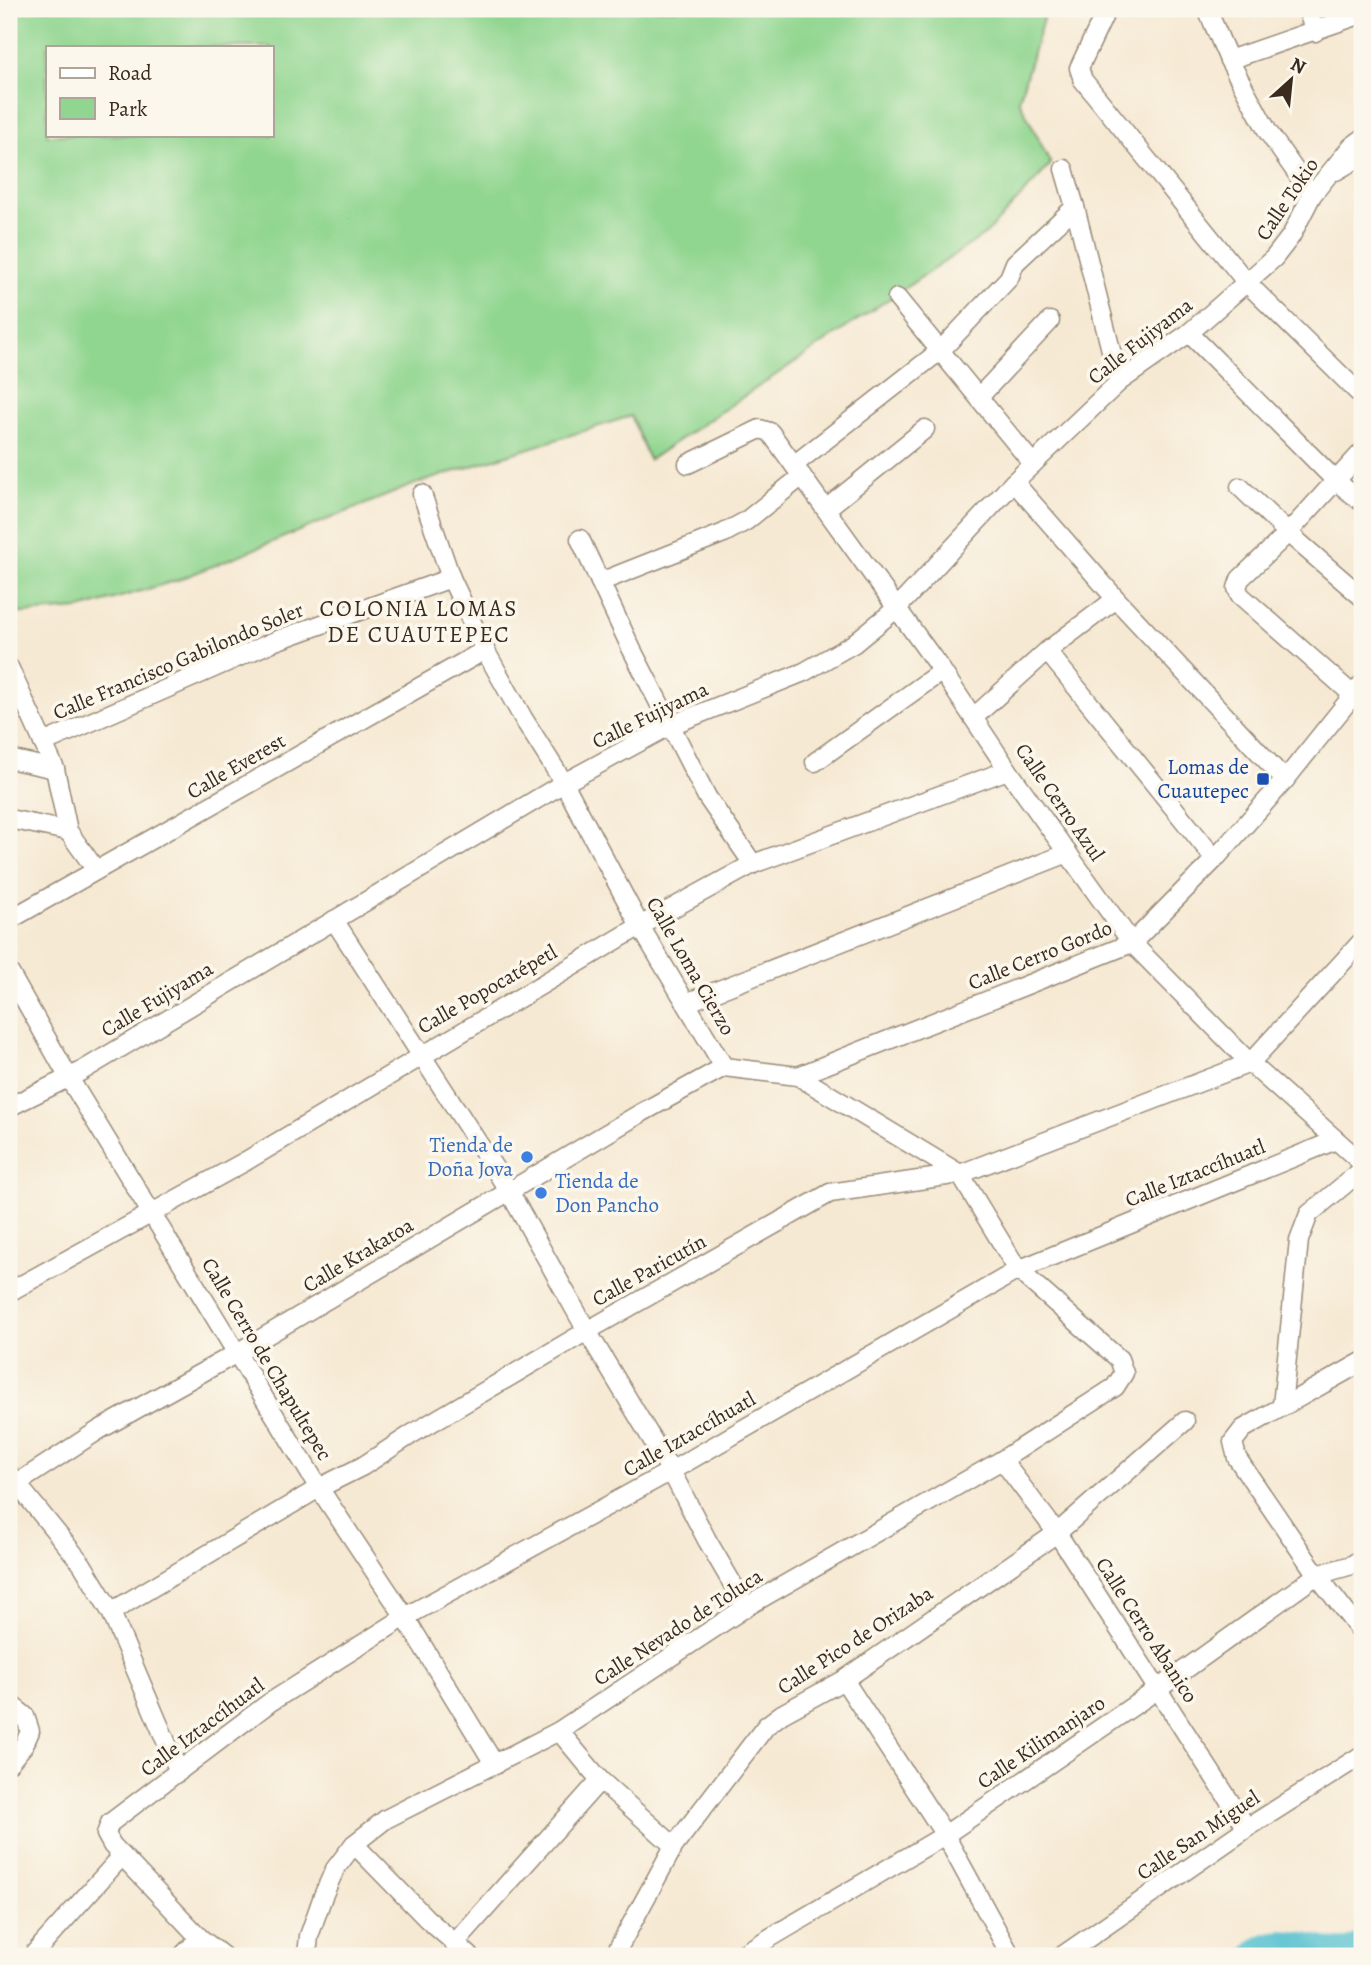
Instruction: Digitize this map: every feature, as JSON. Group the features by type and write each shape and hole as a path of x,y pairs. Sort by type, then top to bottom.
{"street":[{"path":"1107,9 1079,68 1083,80 1247,283 1362,396"},
{"path":"1208,9 1229,60 1268,132 1312,195"},
{"path":"1307,9 1315,32"},
{"path":"1229,60 1362,15"},
{"name":"Calle Tokio","path":"1247,283 1274,258 1291,236 1312,195 1351,147 1362,139"},
{"path":"1330,174 1362,156"},
{"path":"1063,169 1119,382"},
{"path":"600,582 724,533 746,521 799,470 941,350 1009,278 1015,262 1075,207"},
{"name":"Calle Fujiyama","path":"9,1107 69,1078 565,783 669,726 804,672 853,644 896,609 1014,482 1119,382 1189,333 1247,283"},
{"path":"897,298 1032,464"},
{"path":"979,397 1050,321"},
{"path":"1189,333 1337,482 1362,502"},
{"name":"Calle Cerro Azul","path":"688,464 760,429 766,429 827,509 1132,943 1250,1063 1362,1164"},
{"path":"827,509 925,429"},
{"path":"1359,694 1241,595 1237,588 1240,579 1337,482 1362,452"},
{"path":"1014,482 1116,599 1285,780"},
{"path":"1240,487 1362,597"},
{"name":"Calle Loma Cierzo","path":"422,494 451,578 485,650 523,718 565,783 640,926 724,1067 798,1076 960,1174 1018,1270 1119,1359 1125,1373"},
{"path":"580,539 706,797 753,864"},
{"name":"Calle Francisco Gabilondo Soler","path":"43,743 275,641 451,578"},
{"path":"974,717 1047,651 1116,599"},
{"name":"Calle Everest","path":"9,920 485,650"},
{"path":"1047,651 1215,859"},
{"path":"9,667 55,769 68,831 96,870"},
{"path":"815,762 942,671"},
{"name":"Calle Cerro Gordo","path":"798,1076 1132,943 1215,859 1359,694"},
{"path":"9,760 55,769"},
{"name":"Calle Popocatépetl","path":"9,1292 152,1215 640,926 753,864 1008,769"},
{"path":"9,819 68,831"},
{"path":"686,1003 1068,853"},
{"path":"334,920 509,1191 587,1332 671,1471 746,1607"},
{"path":"1250,1063 1362,941"},
{"name":"Calle Cerro de Chapultepec","path":"9,972 69,1078 318,1488 405,1617 495,1765"},
{"name":"Calle Paricutín","path":"111,1612 318,1488 363,1466 412,1434 830,1193 960,1174 1250,1063"},
{"name":"Calle Krakatoa","path":"11,1484 99,1430 237,1353 724,1067"},
{"name":"Calle Iztaccíhuatl","path":"122,1856 111,1845 106,1834 110,1823 269,1703 405,1617 671,1471 1018,1270 1336,1140"},
{"path":"1282,1406 1298,1240 1309,1214 1362,1170"},
{"path":"1362,1362 1243,1429 1233,1442 1237,1458 1317,1575 1362,1633"},
{"name":"Calle Nevado de Toluca","path":"307,1956 309,1936 335,1869 354,1843 386,1819 559,1731 746,1607 1002,1460 1115,1387 1125,1373"},
{"name":"Calle Pico de Orizaba","path":"614,1956 674,1846 766,1726 782,1714 844,1680 1058,1532 1185,1421"},
{"name":"Calle Cerro Abanico","path":"1002,1460 1058,1532 1247,1828"},
{"path":"11,1484 82,1564 111,1612 179,1772"},
{"name":"Calle Kilimanjaro","path":"739,1956 946,1835 1158,1689 1317,1575 1345,1568 1362,1558"},
{"path":"844,1680 946,1835 1011,1956"},
{"path":"9,1703 25,1717 30,1731 24,1745 9,1763"},
{"path":"559,1731 600,1780 674,1846"},
{"name":"Calle San Miguel","path":"1062,1956 1247,1828 1362,1755"},
{"path":"454,1944 600,1780"},
{"path":"354,1843 427,1919 470,1956"},
{"path":"32,1956 122,1856 200,1938 223,1956"},
{"path":"182,1956 200,1938"}],"green space":[{"path":"9,9 1046,9 1019,100 1051,164 987,233 649,460 631,416 415,484 178,580 80,609 9,614"}],"waterway":[{"path":"1258,1956 1266,1949 1288,1946 1336,1955 1348,1955 1362,1948"}],"place":[{"name":"Lomas de Cuautepec","path":"1263,779"},
{"name":"Tienda de Doña Jova","path":"527,1157"},
{"name":"Tienda de Don Pancho","path":"541,1193"}],"district":[{"name":"COLONIA LOMAS DE CUAUTEPEC","path":"419,621"}]}
